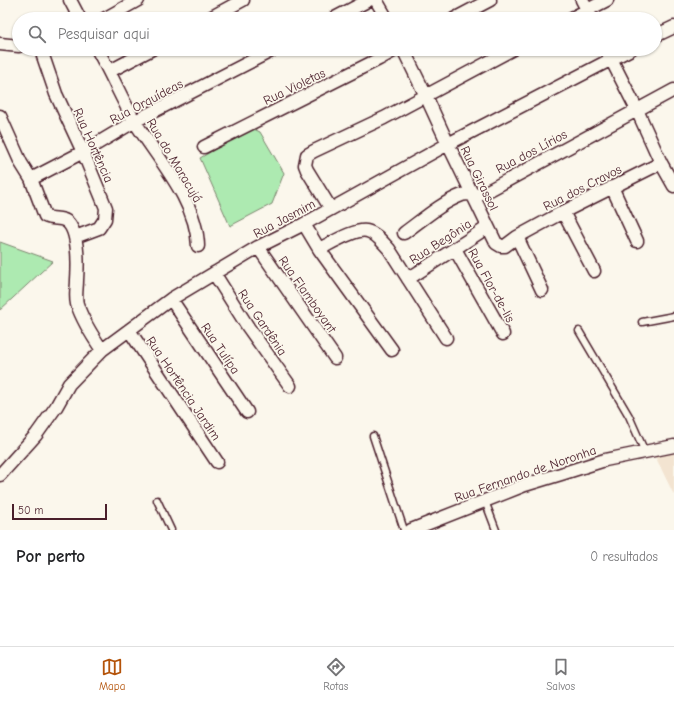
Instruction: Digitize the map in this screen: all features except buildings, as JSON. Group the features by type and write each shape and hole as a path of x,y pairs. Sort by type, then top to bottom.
{"street":[{"path":"70,0 76,12"},
{"path":"117,12 138,0"},
{"path":"221,12 244,0"},
{"path":"346,12 369,0"},
{"path":"376,0 383,12"},
{"path":"467,12 490,0"},
{"path":"587,10 607,0"},
{"path":"662,33 674,27"},
{"path":"0,44 12,45"},
{"name":"Rua Hortência","path":"42,56 56,94 83,152 106,208 105,219 99,228 75,237"},
{"name":"Rua do Maracujá","path":"101,56 135,121 185,200 193,217 198,234 198,246"},
{"path":"110,71 139,56"},
{"name":"Rua Orquídeas","path":"31,179 83,152 135,121 261,56"},
{"name":"Rua Violetas","path":"204,147 384,56"},
{"name":"Rua Girassol","path":"406,56 496,243 501,246 505,246 517,237"},
{"path":"331,209 307,170 305,165 307,155 384,118 501,56"},
{"name":"Rua Jasmim","path":"0,475 36,435 70,384 102,350 171,299 258,247 304,224 605,56"},
{"path":"610,56 661,163 674,186"},
{"name":"Rua dos Lírios","path":"404,233 452,200 464,194 474,196 484,193 674,90"},
{"path":"0,116 21,163 31,179 45,216 51,219 66,221 71,227 75,237 77,304 95,340 102,350"},
{"name":"Rua dos Cravos","path":"517,237 563,212 661,163"},
{"path":"612,187 637,241"},
{"path":"563,212 594,271"},
{"path":"304,224 319,249 392,350"},
{"name":"Rua Begônia","path":"408,279 488,227"},
{"name":"Rua Begônia","path":"319,249 358,231 367,231 378,238 389,250 446,338"},
{"path":"517,237 542,290"},
{"name":"Rua Flamboyant","path":"258,247 335,358"},
{"name":"Rua Flor-de-lis","path":"455,249 503,334"},
{"name":"Rua Gardênia","path":"214,273 248,327 290,386"},
{"name":"Rua Tulípa","path":"171,299 248,412"},
{"name":"Rua Hortência Jardim","path":"128,330 217,462"},
{"name":"Rua Fernando de Noronha","path":"411,530 524,485 605,460 674,446"}],"lane":[{"path":"642,322 674,316"},
{"path":"579,331 630,416 645,452"},
{"path":"373,436 404,530"},
{"path":"157,500 171,530"},
{"path":"485,501 496,530"}],"shaded area":[{"path":"674,452 674,495 655,456"}],"green space":[{"path":"252,128 260,132 284,173 272,204 230,226 200,158"},
{"path":"0,242 53,261 0,310"}]}
